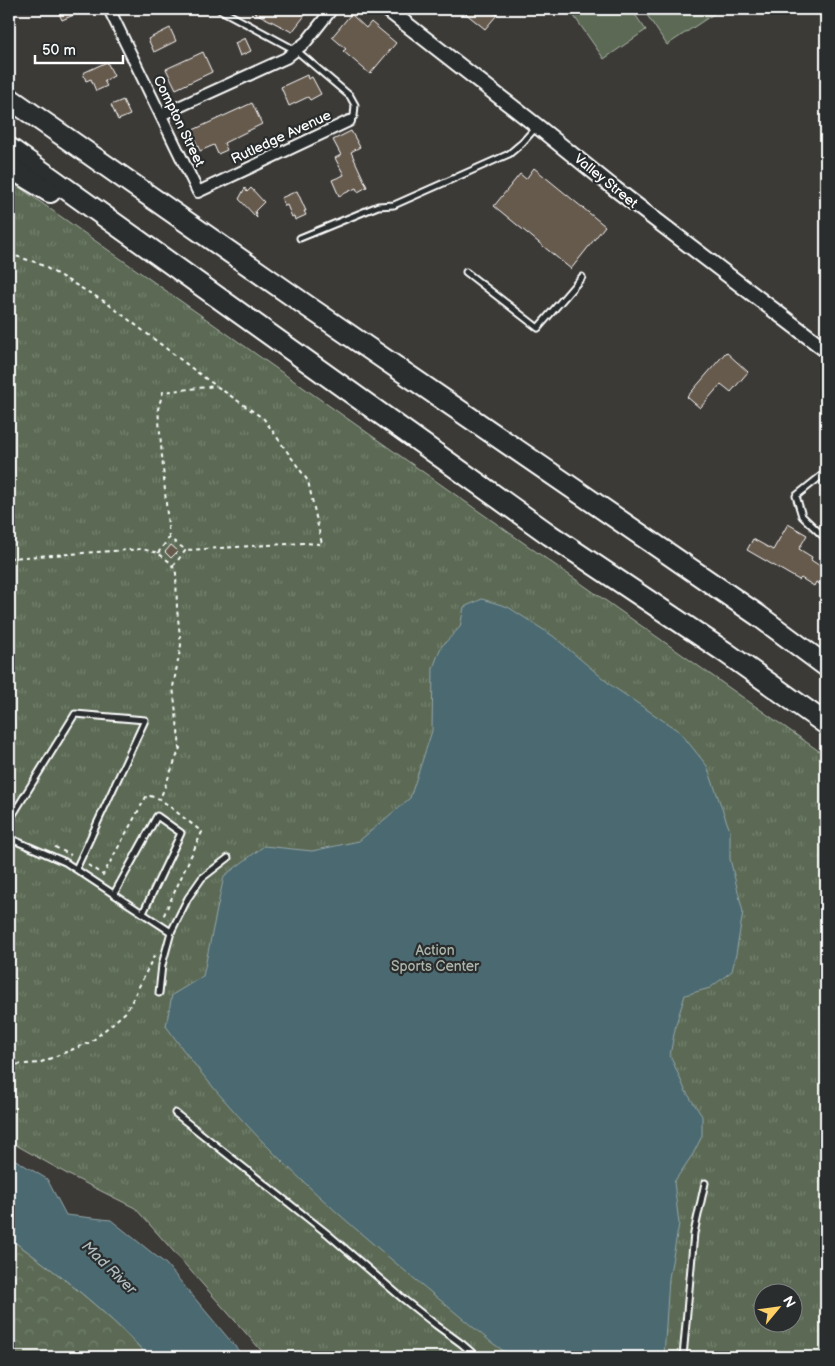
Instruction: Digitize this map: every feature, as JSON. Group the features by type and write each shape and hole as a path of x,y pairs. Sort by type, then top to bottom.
{"highway":[{"path":"9,98 315,312 759,616 826,666"},
{"path":"9,148 550,535 725,652 826,724"},
{"path":"9,167 186,274"}],"street":[{"name":"Compton Street","path":"109,9 198,192"},
{"path":"161,115 286,58 306,42 332,9"},
{"name":"Valley Street","path":"387,9 614,188 826,350"},
{"name":"Rutledge Avenue","path":"198,192 349,121"}],"lane":[{"path":"218,9 297,51 350,96 355,105 354,116 349,121"},
{"path":"300,238 378,206 394,205 493,162 509,154 537,126"},
{"path":"466,272 538,328 582,277"},
{"path":"826,474 796,496 802,516 826,539"},
{"path":"9,821 75,714 145,720 76,869"},
{"path":"114,894 157,816 181,833 143,913"},
{"path":"9,838 65,862 172,932"},
{"path":"159,993 162,965 172,932 188,898 202,878 228,858"},
{"path":"175,1113 329,1235 402,1298 477,1357"},
{"path":"683,1357 694,1233 705,1183"}],"path":[{"path":"9,254 38,263 107,303 264,419 308,481 322,544 303,543 186,550 169,538"},
{"path":"158,553 169,538 158,409 163,392 217,386"},
{"path":"9,558 142,549 158,553 171,563 176,572 176,609 181,646 173,687 180,748 160,799 202,832 160,922"},
{"path":"173,566 186,550"},
{"path":"9,1065 39,1063 91,1042 127,1011 155,954"}],"green space":[{"path":"569,9 631,9 646,30 604,59"},
{"path":"643,9 721,9 667,45"},
{"name":"Action Sports Center","path":"9,180 826,756 826,1357 267,1357 135,1208 69,1175 9,1141"},
{"path":"9,1238 82,1294 117,1324 149,1357 9,1357"}],"water":[{"path":"482,599 508,607 553,636 612,686 680,732 707,766 730,831 730,859 743,912 732,971 710,988 685,995 676,1024 670,1055 685,1090 702,1116 702,1136 693,1154 674,1182 679,1224 669,1278 664,1357 512,1357 491,1342 403,1269 317,1194 276,1155 200,1071 166,1026 172,995 203,976 224,876 264,846 312,851 359,841 410,798 432,731 433,668 441,647 460,627 464,607"},
{"name":"Mad River","path":"9,1156 47,1179 66,1215 111,1220 166,1264 244,1357 149,1357 117,1324 82,1294 9,1238"}],"building":[{"path":"57,9 88,9 62,20"},
{"path":"248,9 310,9 292,32"},
{"path":"460,9 490,9 497,15 485,29"},
{"path":"351,14 366,28 371,22 396,43 370,74 343,51 346,49 332,37"},
{"path":"170,28 176,41 154,52 148,39"},
{"path":"245,38 251,51 240,56 235,43"},
{"path":"203,52 212,72 176,89 166,69"},
{"path":"107,62 114,76 104,81 107,86 96,91 91,79 86,81 83,73"},
{"path":"307,75 308,79 312,77 321,94 310,100 308,97 289,106 281,87"},
{"path":"123,100 130,115 118,120 111,105"},
{"path":"252,103 262,124 224,143 227,150 218,154 214,145 200,151 191,131"},
{"path":"351,131 360,147 351,152 367,187 358,192 356,188 339,196 332,180 344,175 335,158 341,155 333,140"},
{"path":"534,168 605,226 571,269 494,206 520,174 526,179"},
{"path":"245,188 247,192 251,188 264,202 255,211 257,218 239,199"},
{"path":"297,191 306,215 295,220 281,198"},
{"path":"726,352 748,372 731,392 721,384 700,408 687,397"},
{"path":"788,524 807,535 799,549 812,557 811,560 826,570 826,588 816,582 814,586 801,578 799,580 747,550 753,539 773,550"},
{"path":"171,545 178,551 171,558 165,552"}]}
